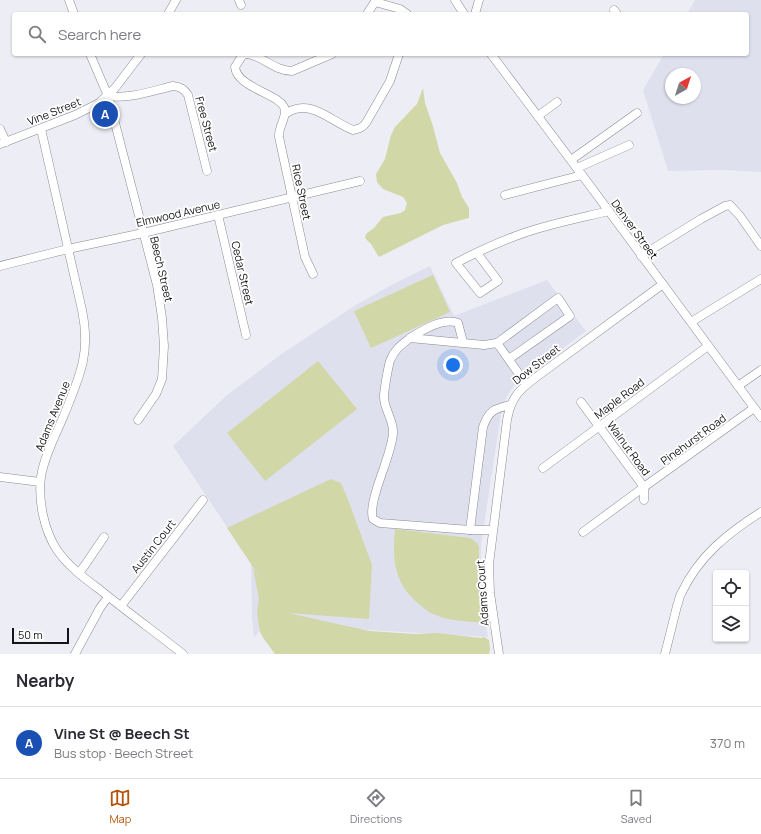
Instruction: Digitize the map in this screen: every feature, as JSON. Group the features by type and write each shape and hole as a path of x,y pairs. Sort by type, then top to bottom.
{"street":[{"path":"68,0 73,12"},
{"path":"169,12 176,0"},
{"path":"455,0 463,12"},
{"path":"476,12 479,0"},
{"path":"368,12 376,1 400,9 404,12"},
{"name":"Beech Street","path":"91,56 108,96 156,285 162,318 164,346 161,384 153,399 138,420"},
{"name":"Vine Street","path":"3,143 41,129 92,107 108,96 140,56"},
{"path":"242,56 235,67 238,76 281,103 285,109 285,114 295,108 309,109 320,112 353,130 362,127 366,123 390,81 398,56"},
{"path":"254,56 279,69 292,71 327,56"},
{"name":"Denver Street","path":"493,56 761,417"},
{"name":"Free Street","path":"108,96 117,97 136,95 173,86 185,90 188,95 207,171"},
{"path":"538,116 557,102"},
{"path":"571,160 637,113"},
{"name":"Rice Street","path":"285,114 278,131 279,137 305,257 313,274"},
{"path":"0,129 3,143"},
{"name":"Adams Avenue","path":"41,129 84,319 86,338 85,354 79,379 43,469 40,482 42,510 49,534 58,552 79,573 108,597 183,654"},
{"path":"505,195 579,171 614,151 629,145"},
{"name":"Elmwood Avenue","path":"0,266 68,249 218,216 360,181"},
{"path":"641,256 701,219 725,206 730,205 740,216 761,246"},
{"path":"477,253 498,281 480,293 456,263 477,253 521,234 564,221 609,211"},
{"name":"Cedar Street","path":"218,216 246,335"},
{"path":"691,322 761,279"},
{"name":"Dow Street","path":"492,530 507,420 510,405 515,394 526,384 663,284"},
{"path":"410,338 484,345 497,343 558,298 570,316 509,359"},
{"path":"463,342 458,323 451,320 426,328 396,349 390,361 384,398 394,432 371,513 373,519 380,523 470,530 492,530"},
{"path":"497,343 526,384"},
{"name":"Maple Road","path":"543,468 708,346"},
{"path":"738,386 761,370"},
{"name":"Walnut Road","path":"581,402 644,488"},
{"path":"470,530 483,426 487,416 492,411 510,405"},
{"name":"Pinehurst Road","path":"583,532 754,408"},
{"path":"0,477 40,482"},
{"path":"644,488 644,500"},
{"name":"Austin Court","path":"121,606 203,500"},
{"path":"665,654 681,593 689,579 716,545 761,512"},
{"name":"Adams Court","path":"492,530 489,577 499,654"},
{"path":"79,573 104,537"},
{"path":"75,654 100,608 108,597"}],"shaded area":[{"path":"695,0 761,0 761,172 724,170 668,171 643,90 663,56 749,56 749,12 688,12"},
{"path":"430,266 454,316 547,280 586,331 514,386 507,396 501,414 481,545 481,591 488,637 265,624 254,638 251,563 173,446 226,396 280,355 354,306 395,283"}],"green space":[{"path":"423,88 425,103 440,153 469,208 469,218 443,225 379,257 371,244 365,238 366,234 374,228 383,217 401,213 405,210 407,203 403,197 383,189 377,182 376,174 385,159 391,135 395,127 417,104"},
{"path":"433,275 450,312 371,348 354,311"},
{"path":"318,361 357,409 265,481 227,433"},
{"path":"331,479 341,483 372,565 369,619 288,613 369,631 415,634 437,633 481,638 484,637 489,640 489,654 275,654 260,632 257,613 259,599 253,568 263,582 227,528"},
{"path":"395,529 470,538 477,543 479,547 481,623 443,618 431,613 411,597 400,580 397,571 394,551"}],"place":[{"name":"Vine St @ Beech St","path":"105,114"}]}
